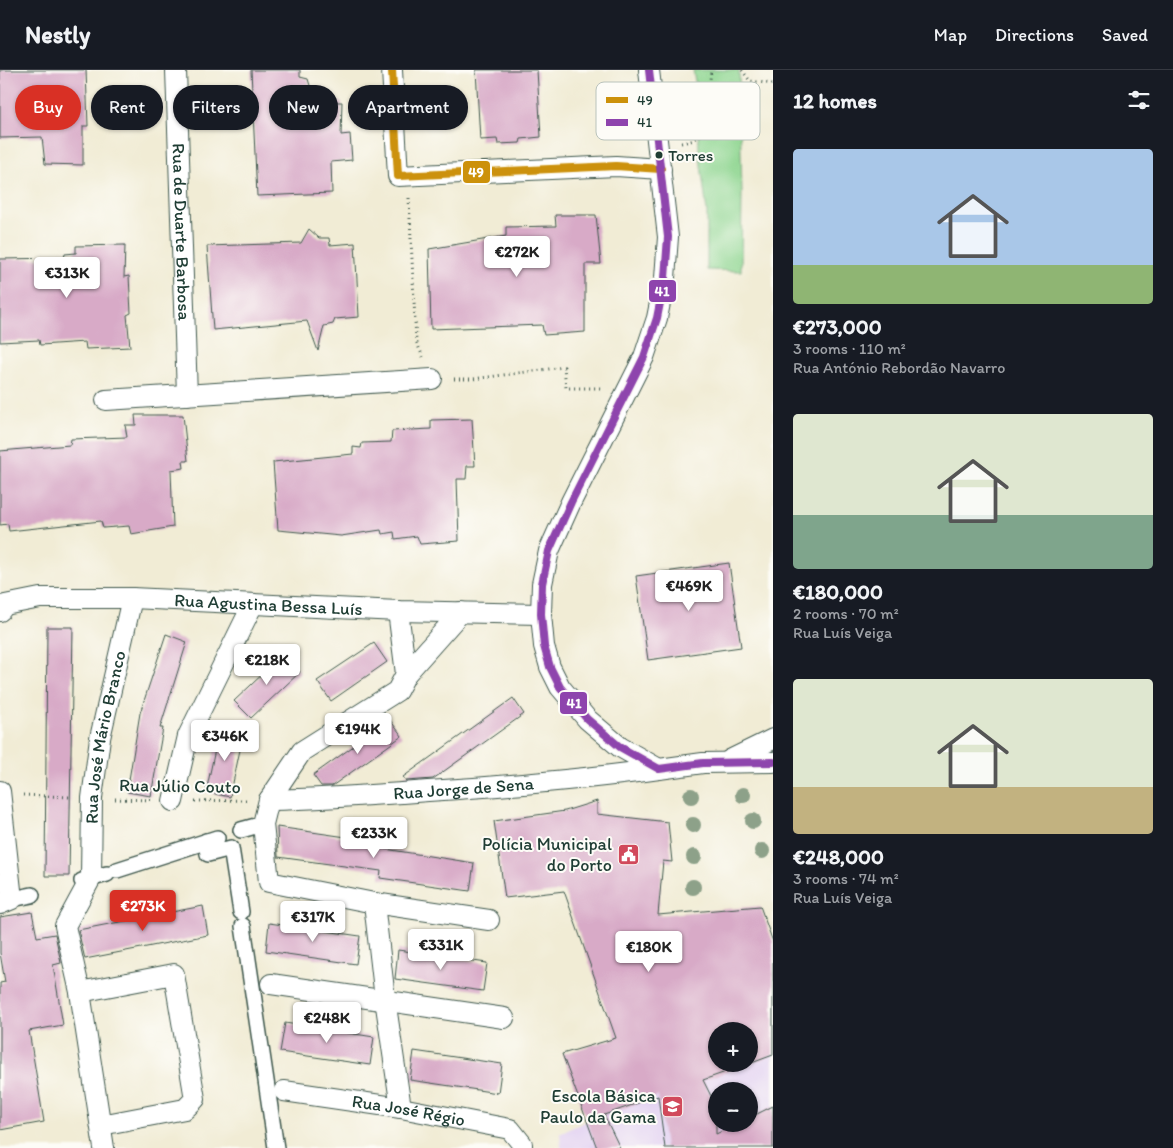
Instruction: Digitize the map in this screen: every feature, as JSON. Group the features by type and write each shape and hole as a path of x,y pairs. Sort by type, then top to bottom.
{"street":[{"name":"Rua de Duarte Barbosa","path":"176,70 187,395"},
{"path":"392,70 398,176 616,166 660,169"},
{"path":"657,140 668,237 665,278 657,318 647,349 629,388 571,502 549,551 542,584 541,614 544,646 550,667 560,687 587,719 620,747 658,769"},
{"path":"106,400 432,379"},
{"name":"Rua Agustina Bessa Luís","path":"0,610 5,604 40,598 132,598 398,611 541,614"},
{"name":"Rua José Mário Branco","path":"98,876 92,798 100,738 132,598"},
{"path":"173,801 188,736 253,604"},
{"path":"398,611 406,674"},
{"path":"461,612 406,674 397,691 302,752 269,800 262,824 269,882 374,903 489,920"},
{"path":"726,762 773,739"},
{"path":"726,762 773,762"},
{"name":"Rua Jorge de Sena","path":"269,800 310,800 480,788 618,775 726,762"},
{"path":"0,793 15,899"},
{"path":"241,830 262,824"},
{"path":"104,1148 80,992 65,926 98,876 212,839 208,854 231,848 276,1148"},
{"path":"374,903 385,999 401,1108"},
{"path":"80,992 174,974 195,1099 185,1109 100,1124"},
{"path":"271,984 385,999 504,1018"},
{"name":"Rua José Régio","path":"284,1091 401,1108 510,1129 522,1144 522,1148"}],"path":[{"path":"742,70 750,81 758,82"},
{"path":"760,82 773,84"},
{"path":"658,148 695,140"},
{"path":"408,176 416,341 432,379 473,378 564,367 566,388 629,388"},
{"name":"Rua Júlio Couto","path":"0,793 173,801 269,800"}],"shaded area":[{"name":"Escola Básica Paulo da Gama","path":"773,1055 773,1148 561,1148 560,1133 587,1121 725,1072 758,1072 758,1060"}],"green space":[{"path":"693,70 739,70 739,82 695,82"},
{"path":"699,140 741,140 741,271 707,270 707,212"}],"building":[{"path":"0,70 86,70 88,126 83,126 83,165 45,164 42,137 0,138"},
{"path":"251,70 300,70 300,77 308,79 310,85 269,85 269,130 338,130 338,102 342,102 341,135 350,134 352,160 331,162 332,193 257,196 254,130 259,130 259,85 252,85"},
{"path":"476,70 537,70 541,137 521,139 520,143 498,144 497,139 480,140"},
{"path":"555,215 596,215 601,264 585,264 585,332 544,335 542,325 431,329 429,249 506,236 506,227 556,226"},
{"path":"309,229 319,238 329,238 330,245 355,243 359,317 335,319 333,324 324,326 318,351 307,321 213,330 207,246 301,243"},
{"path":"125,245 124,277 129,276 131,313 127,315 130,347 86,349 85,342 40,345 39,340 0,342 0,259 64,258 65,254 76,253 76,246"},
{"path":"135,415 183,415 188,461 183,461 184,468 171,470 173,527 131,534 129,526 103,528 101,521 9,531 8,524 0,525 0,451 70,445 71,439 127,437 125,425 136,425"},
{"path":"472,419 475,466 467,466 466,479 457,479 459,541 420,544 417,536 395,539 394,532 382,534 381,530 341,536 278,530 273,462 353,454 353,447 361,448 362,443 391,442 392,431 431,429 431,420"},
{"path":"729,563 741,647 648,660 636,576"},
{"path":"47,627 73,627 69,876 45,876"},
{"path":"166,634 187,642 160,728 163,728 151,796 127,792 140,713"},
{"path":"374,643 387,662 331,701 317,681"},
{"path":"284,654 300,672 251,718 234,701"},
{"path":"513,698 524,714 433,779 406,781 403,777"},
{"path":"390,720 402,736 332,786 321,786 313,775"},
{"path":"220,726 244,731 230,797 206,792"},
{"path":"597,801 597,814 668,822 672,862 663,861 658,915 760,906 773,942 773,1055 758,1061 758,1022 708,1022 708,1072 726,1072 703,1080 708,1090 708,1132 716,1132 716,1134 720,1132 758,1132 758,1114 773,1106 773,1148 665,1148 658,1096 604,1115 620,1148 597,1148 562,1054 616,1038 564,891 505,898 494,821 565,811"},
{"path":"277,827 367,840 366,846 474,863 470,891 380,878 381,871 278,857"},
{"path":"203,906 208,935 85,959 78,930"},
{"path":"32,912 37,937 55,934 61,963 53,965 63,1025 29,1031 44,1122 0,1130 0,983 5,982 0,953 0,917"},
{"path":"269,923 360,936 356,964 266,951"},
{"path":"398,950 487,963 483,991 395,979"},
{"path":"285,1023 374,1037 370,1065 280,1052"},
{"path":"414,1051 502,1064 498,1093 410,1080"}],"transit line":[{"name":"49","path":"392,70 398,176 616,166 661,169"},
{"name":"41","path":"649,70 650,82"},
{"name":"41","path":"657,140 668,237 665,278 657,318 644,357 571,502 549,551 542,584 541,614 544,646 550,667 560,687 587,719 620,747 659,769 703,763 773,762"}],"place":[{"name":"Torres","path":"659,155"},
{"name":"Polícia Municipal do Porto","path":"628,854"},
{"name":"Escola Básica Paulo da Gama","path":"672,1106"}]}
